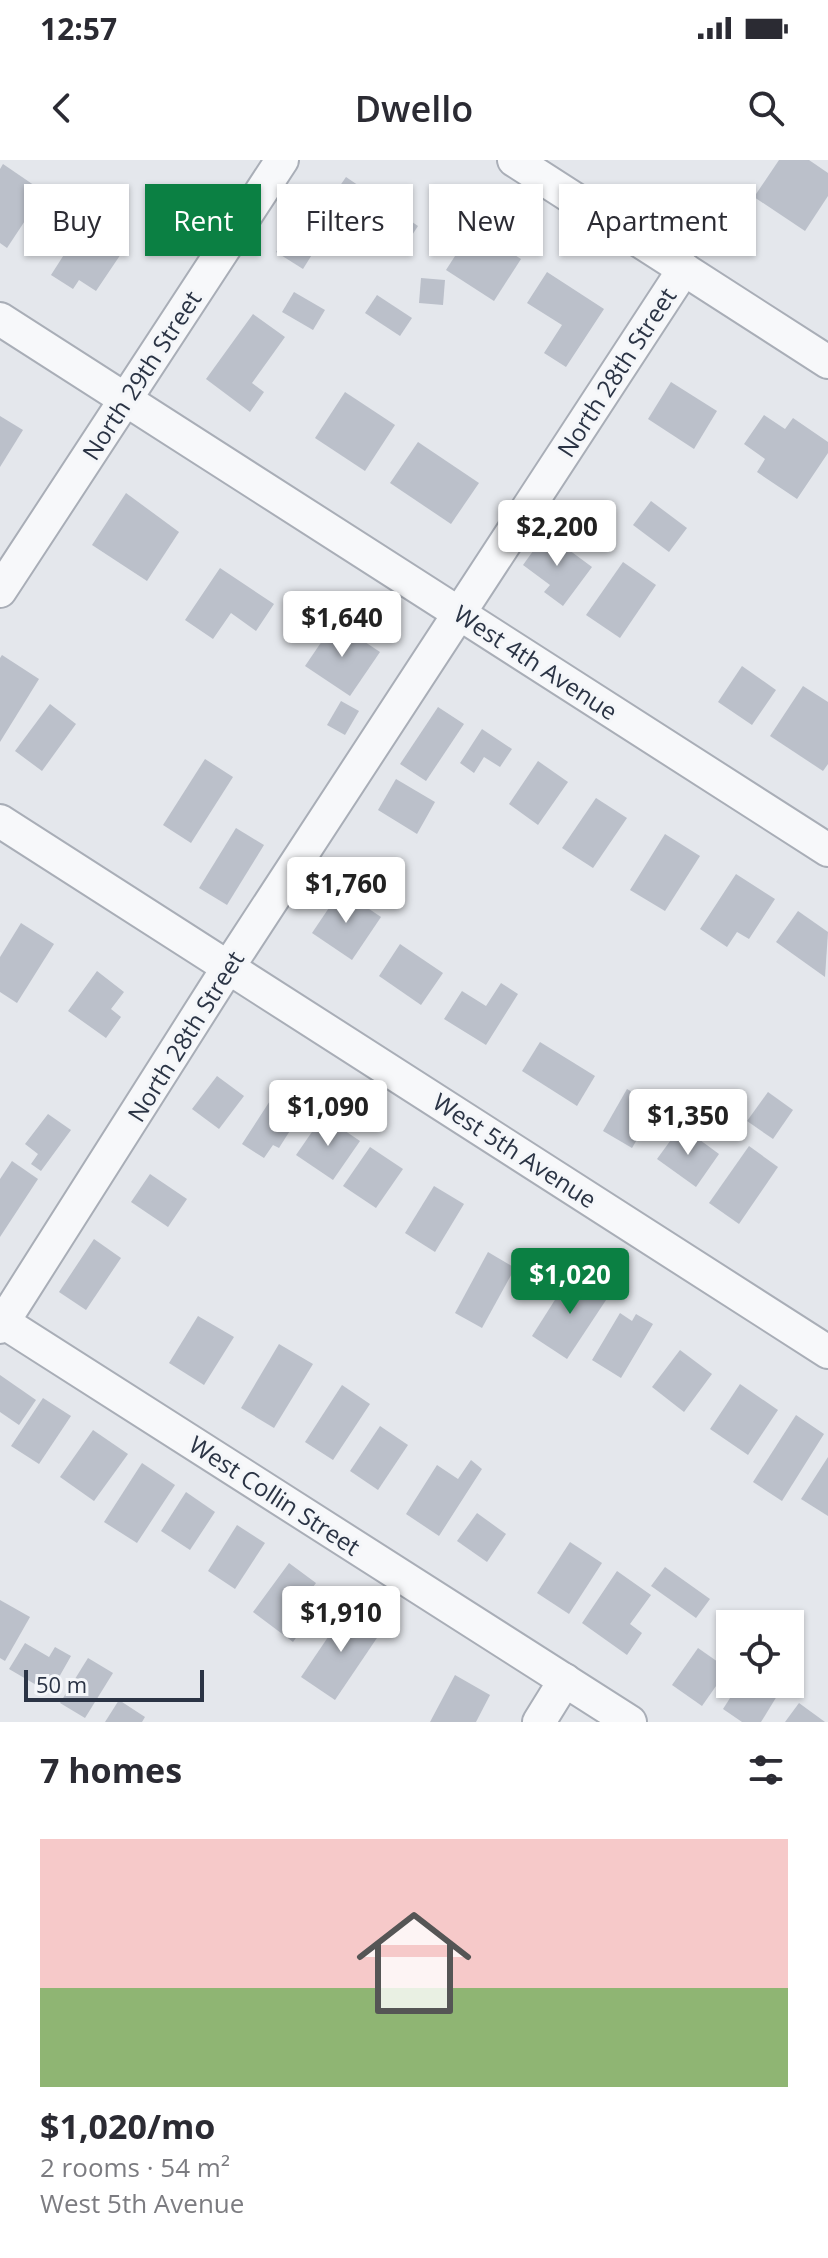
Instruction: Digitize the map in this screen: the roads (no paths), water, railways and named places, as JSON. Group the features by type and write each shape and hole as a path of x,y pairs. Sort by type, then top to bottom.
{"street":[{"name":"North 29th Street","path":"0,591 282,160"},
{"path":"514,160 828,362"},
{"name":"North 28th Street","path":"1,1323 229,966 684,269"},
{"name":"West 4th Avenue","path":"0,319 828,850"},
{"name":"West 5th Avenue","path":"0,821 828,1352"},
{"name":"West Collin Street","path":"1,1323 630,1722"},
{"path":"539,1722 565,1680"}]}
